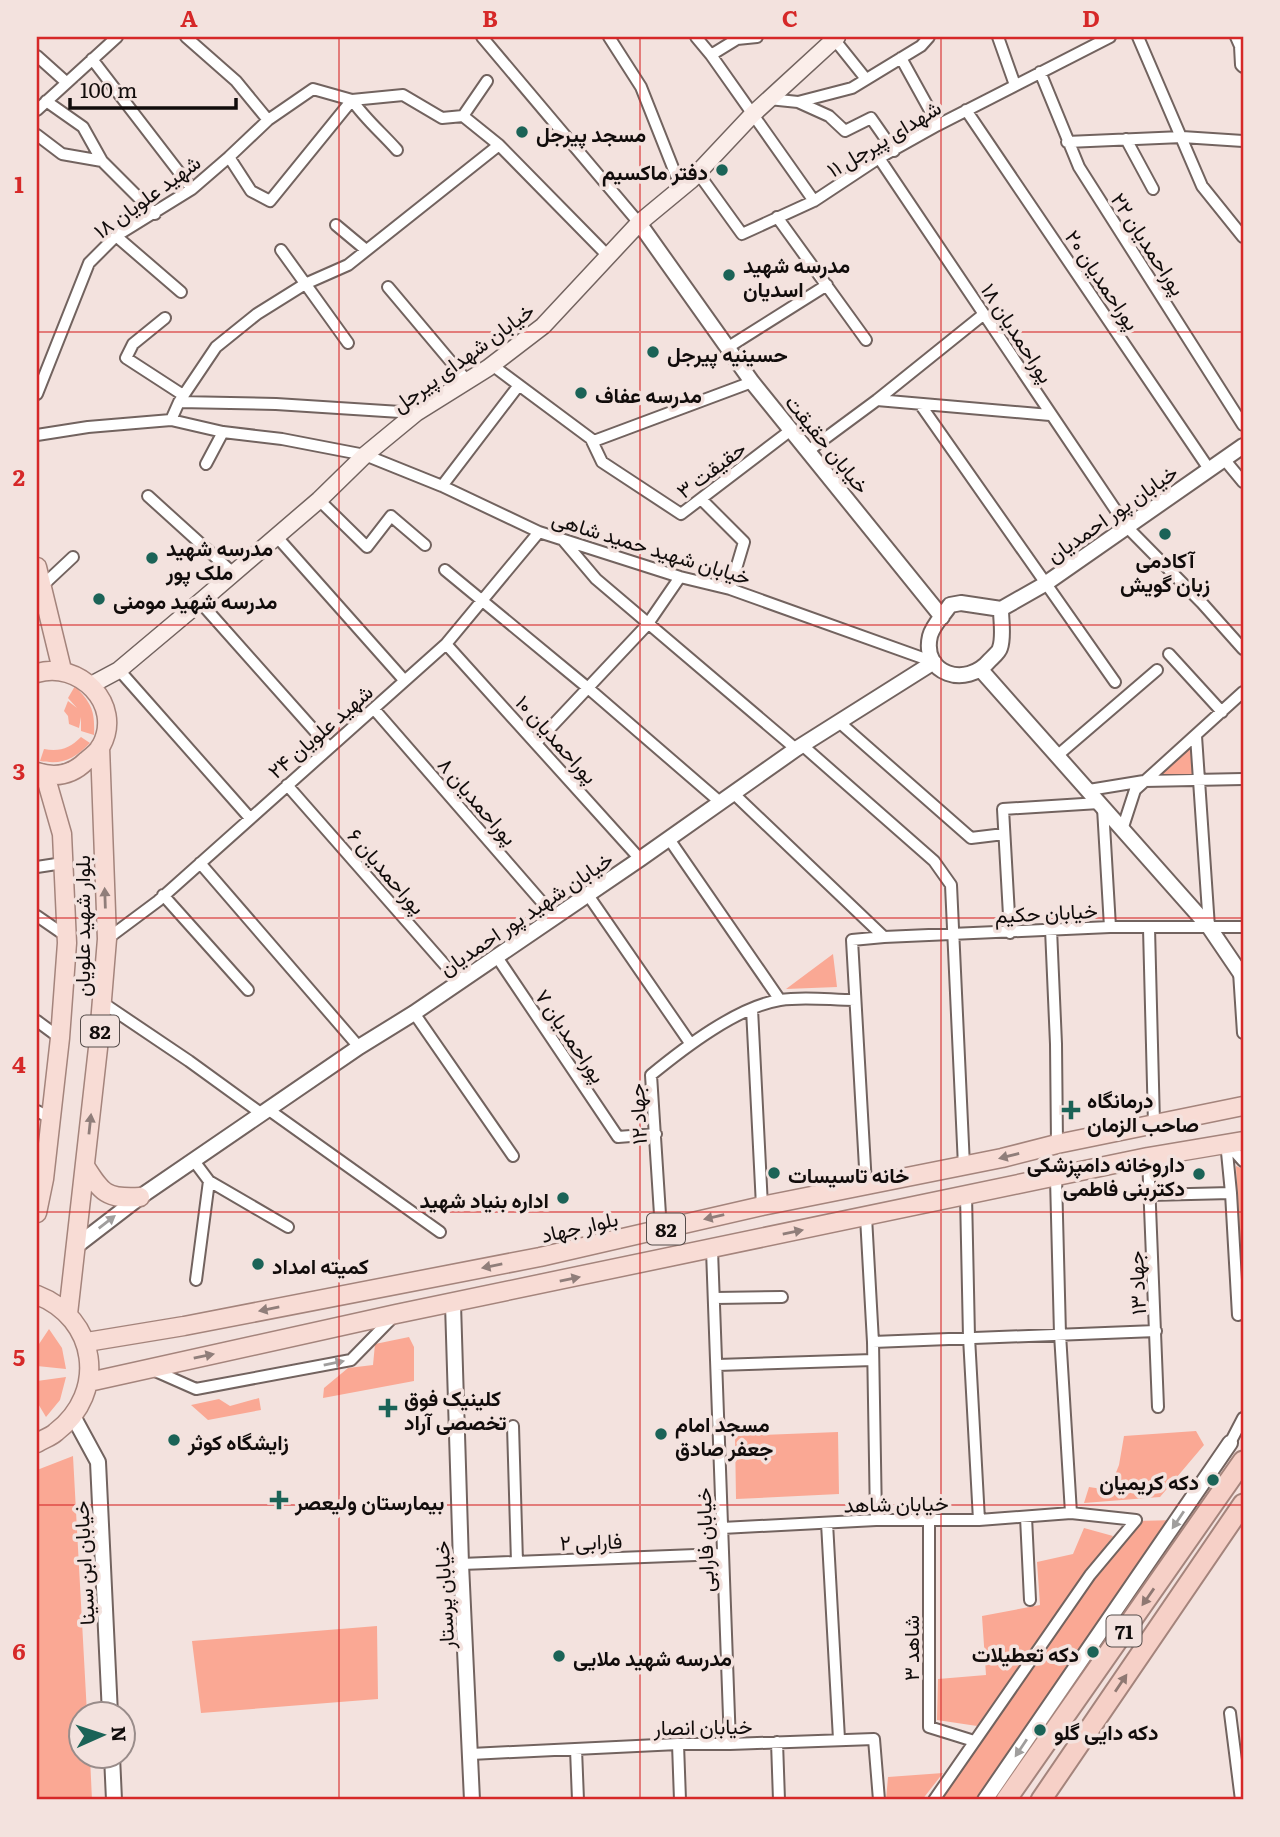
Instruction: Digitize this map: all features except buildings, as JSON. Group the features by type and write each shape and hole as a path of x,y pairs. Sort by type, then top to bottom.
{"highway":[{"name":"71","path":"1006,1800 1243,1461"},
{"name":"71","path":"1041,1800 1243,1504"}],"main road":[{"name":"خیابان شهدای پیرجل","path":"91,685 119,670 200,603 319,500 365,455 416,413 468,382 543,326 639,223 698,173 752,114 835,38"},
{"path":"37,567 62,670"},
{"path":"37,673 62,670 78,675 91,685"},
{"name":"82","path":"41,774 61,775 77,770 100,747 106,731 106,715 101,699 91,685"},
{"name":"بلوار شهید علویان","path":"68,1314 103,1003 107,939 100,747"},
{"name":"بلوار شهید علویان","path":"37,1213 44,1180 44,1115 60,1038 66,936 62,834 41,774"},
{"name":"بلوار جهاد","path":"87,1342 184,1326 540,1257 762,1206 1243,1106"},
{"name":"82","path":"89,1382 396,1314 1147,1157 1234,1142"},
{"path":"85,1166 99,1188 111,1197 140,1197"},
{"path":"540,1257 544,1284"},
{"path":"37,1295 54,1302 68,1314 87,1342 89,1382 73,1416 55,1433 37,1443"}],"street":[{"path":"37,110 117,37"},
{"path":"186,37 236,80 268,120"},
{"path":"482,37 639,223"},
{"path":"609,37 640,87 681,188"},
{"path":"696,37 712,55 814,201"},
{"path":"712,55 737,39 757,37"},
{"path":"798,102 852,88 922,46 929,37"},
{"path":"998,37 1015,85"},
{"path":"1138,37 1202,186 1243,237"},
{"path":"1236,37 1243,67"},
{"path":"835,38 866,79"},
{"name":"شهدای پیرجل ۱۱","path":"698,173 742,234 814,201 879,158 938,125 1106,38"},
{"path":"37,56 66,82"},
{"path":"901,58 938,125"},
{"path":"92,59 192,189"},
{"name":"پوراحمدیان ۲۲","path":"1040,72 1079,167 1243,425"},
{"path":"463,116 487,81"},
{"name":"شهید علویان ۱۸","path":"37,394 89,263 116,236 192,189 268,120 313,89 352,100"},
{"path":"229,157 251,191 270,201 352,100 403,94 442,118 463,116 499,145 609,257"},
{"path":"769,99 798,102 829,116 845,131 871,118 894,151"},
{"path":"352,100 362,115 374,124 397,150"},
{"path":"46,101 83,127 102,160 155,214"},
{"name":"پوراحمدیان ۲۰","path":"966,110 1209,469"},
{"path":"37,135 62,154 102,160"},
{"path":"1068,142 1182,137 1243,141"},
{"path":"1126,139 1153,189"},
{"path":"172,420 181,399 216,347 257,314 305,284 348,265 499,145"},
{"name":"پوراحمدیان ۱۸","path":"879,158 1127,527 1243,649"},
{"path":"777,217 866,340"},
{"name":"خیابان حقیقت","path":"639,223 752,382 942,617"},
{"path":"336,225 366,250"},
{"path":"116,236 181,292"},
{"path":"281,250 348,343"},
{"path":"727,348 827,285"},
{"path":"388,287 468,382"},
{"path":"808,451 877,400 984,314"},
{"path":"165,318 132,344 127,358 181,399 416,413"},
{"path":"492,365 592,440 752,382"},
{"path":"442,486 519,385"},
{"path":"877,400 1050,415"},
{"path":"920,404 1115,682"},
{"name":"خیابان شهید حمید شاهی","path":"37,435 88,426 172,420 223,432 282,439 365,455 442,486 539,532 680,577 730,589 934,662"},
{"name":"حقیقت ۳","path":"592,440 601,462 681,514 791,430"},
{"path":"206,464 223,432"},
{"name":"خیابان پور احمدیان","path":"1001,610 1045,584 1243,446"},
{"path":"1224,459 1243,482"},
{"path":"148,496 233,573"},
{"path":"701,499 744,542 730,589"},
{"path":"319,500 367,547 391,516 425,545"},
{"name":"شهید علویان ۲۴","path":"107,939 200,863 446,644 539,532"},
{"path":"277,537 404,680"},
{"path":"561,538 596,579 647,625 799,747 934,861 951,885 964,1166"},
{"path":"41,587 73,557"},
{"path":"444,570 589,688 720,802"},
{"path":"536,743 647,625 680,577"},
{"path":"200,603 329,747"},
{"path":"961,603 1001,610 1000,648 981,670 962,677 951,675 934,662 929,644 931,634 950,605 961,603"},
{"name":"پوراحمدیان ۱۰","path":"446,644 640,859"},
{"path":"1169,654 1222,712"},
{"name":"خیابان شهید پور احمدیان","path":"75,1247 140,1197 588,895 799,747 934,662"},
{"path":"119,670 249,817"},
{"path":"981,670 1209,927 1241,975 1243,1033"},
{"path":"1058,755 1157,670"},
{"path":"1122,830 1135,790 1243,692"},
{"name":"پوراحمدیان ۸","path":"374,709 554,916"},
{"path":"839,722 971,838 1004,834"},
{"path":"1196,736 1209,927"},
{"path":"1089,790 1144,781 1243,779"},
{"name":"پوراحمدیان ۶","path":"287,785 459,981"},
{"path":"733,793 884,937"},
{"path":"1010,933 1003,809 1101,805"},
{"path":"1101,805 1110,927"},
{"path":"669,839 780,1000"},
{"path":"37,867 63,863"},
{"path":"200,863 359,1047"},
{"path":"163,895 248,990"},
{"path":"588,895 690,1044"},
{"path":"37,916 66,936"},
{"name":"خیابان حکیم","path":"855,1000 852,940 1110,927 1243,927"},
{"path":"1149,928 1154,1124"},
{"path":"1051,929 1057,1144"},
{"name":"پوراحمدیان ۷","path":"496,957 618,1137 656,1134"},
{"name":"جهاد ۱۲","path":"662,1230 651,1075 690,1044 752,1009 780,1000 855,1000"},
{"path":"855,1000 866,1185"},
{"path":"103,1003 440,1231"},
{"path":"752,1009 762,1206"},
{"path":"414,1013 513,1156"},
{"path":"37,1021 60,1038"},
{"path":"1234,1142 1243,1161"},
{"path":"1234,1142 1231,1193 1238,1315"},
{"name":"جهاد ۱۳","path":"1147,1157 1158,1407"},
{"path":"194,1161 209,1181 288,1227"},
{"path":"1056,1178 1060,1334 1072,1513"},
{"path":"196,1280 209,1181"},
{"path":"1150,1195 1231,1193"},
{"path":"966,1195 969,1337 979,1520"},
{"path":"866,1217 873,1342 876,1521"},
{"name":"خیابان فارابی","path":"712,1250 730,1744"},
{"path":"715,1298 782,1297"},
{"name":"خیابان پرستار","path":"453,1304 472,1800"},
{"path":"151,1368 196,1389 352,1360 396,1314"},
{"path":"873,1342 1156,1331"},
{"path":"717,1365 873,1360"},
{"name":"خیابان ابن سینا","path":"73,1416 98,1462 109,1700"},
{"path":"985,1800 1230,1443 1243,1418"},
{"path":"513,1426 517,1562"},
{"name":"خیابان شاهد","path":"722,1528 827,1522 979,1520 1072,1513 1136,1520 1090,1574 974,1741"},
{"path":"1026,1517 1030,1600"},
{"name":"شاهد ۳","path":"929,1520 929,1727 974,1741"},
{"path":"827,1522 839,1738"},
{"name":"فارابی ۲","path":"461,1564 722,1554"},
{"path":"1230,1713 1241,1800"},
{"name":"خیابان انصار","path":"471,1754 839,1738 874,1739 879,1800"},
{"path":"934,1800 974,1741"},
{"path":"777,1742 779,1800"},
{"path":"678,1744 680,1800"},
{"path":"576,1749 578,1800"},
{"path":"113,1770 114,1800"}],"shaded area":[{"path":"75,686 91,708 94,735 81,731 81,717 79,728 69,724 64,711 68,701 77,708 68,698"},
{"path":"81,737 90,743 73,757 55,762 40,761 44,749 64,748"},
{"path":"1195,738 1197,779 1147,780"},
{"path":"833,954 837,987 786,989"},
{"path":"1236,1166 1243,1169 1243,1308"},
{"path":"49,1329 62,1348 66,1369 37,1366 37,1347"},
{"path":"409,1337 414,1347 414,1381 323,1398 324,1388 348,1368 373,1365 375,1344"},
{"path":"66,1377 60,1400 46,1417 37,1402 37,1381"},
{"path":"259,1398 261,1410 208,1420 191,1405 219,1399 230,1406"},
{"path":"1196,1431 1204,1445 1160,1497 1084,1503 1089,1487 1109,1490 1119,1465 1124,1436"},
{"path":"838,1432 839,1494 736,1499 735,1436"},
{"path":"73,1456 86,1700 66,1700 66,1770 91,1770 92,1800 37,1800 37,1470"},
{"path":"1177,1520 985,1800 934,1800 1091,1575 1136,1521"},
{"path":"1084,1528 1113,1536 977,1726 937,1720 938,1679 986,1675 982,1616 1040,1605 1037,1562 1073,1554"},
{"path":"377,1626 378,1699 201,1713 192,1641"},
{"path":"943,1773 922,1800 886,1800 888,1777"}],"place":[{"name":"مسجد پیرجل","path":"522,132"},
{"name":"دفتر ماکسیم","path":"722,170"},
{"name":"مدرسه شهید اسدیان","path":"729,275"},
{"name":"حسینیه پیرجل","path":"653,352"},
{"name":"مدرسه عفاف","path":"581,393"},
{"name":"آکادمی زبان گویش","path":"1165,534"},
{"name":"مدرسه شهید ملک پور","path":"152,558"},
{"name":"مدرسه شهید مومنی","path":"99,599"},
{"name":"درمانگاه صاحب الزمان","path":"1071,1110"},
{"name":"خانه تاسیسات","path":"774,1173"},
{"name":"داروخانه دامپزشکی دکتربنی فاطمی","path":"1199,1174"},
{"name":"اداره بنیاد شهید","path":"563,1198"},
{"name":"کمیته امداد","path":"258,1264"},
{"name":"کلینیک فوق تخصصی آراد","path":"388,1408"},
{"name":"مسجد امام جعفر صادق","path":"661,1434"},
{"name":"زایشگاه کوثر","path":"174,1440"},
{"name":"دکه کریمیان","path":"1213,1480"},
{"name":"بیمارستان ولیعصر","path":"279,1500"},
{"name":"دکه تعطیلات","path":"1093,1652"},
{"name":"مدرسه شهید ملایی","path":"559,1656"},
{"name":"دکه دایی گلو","path":"1040,1730"}]}
